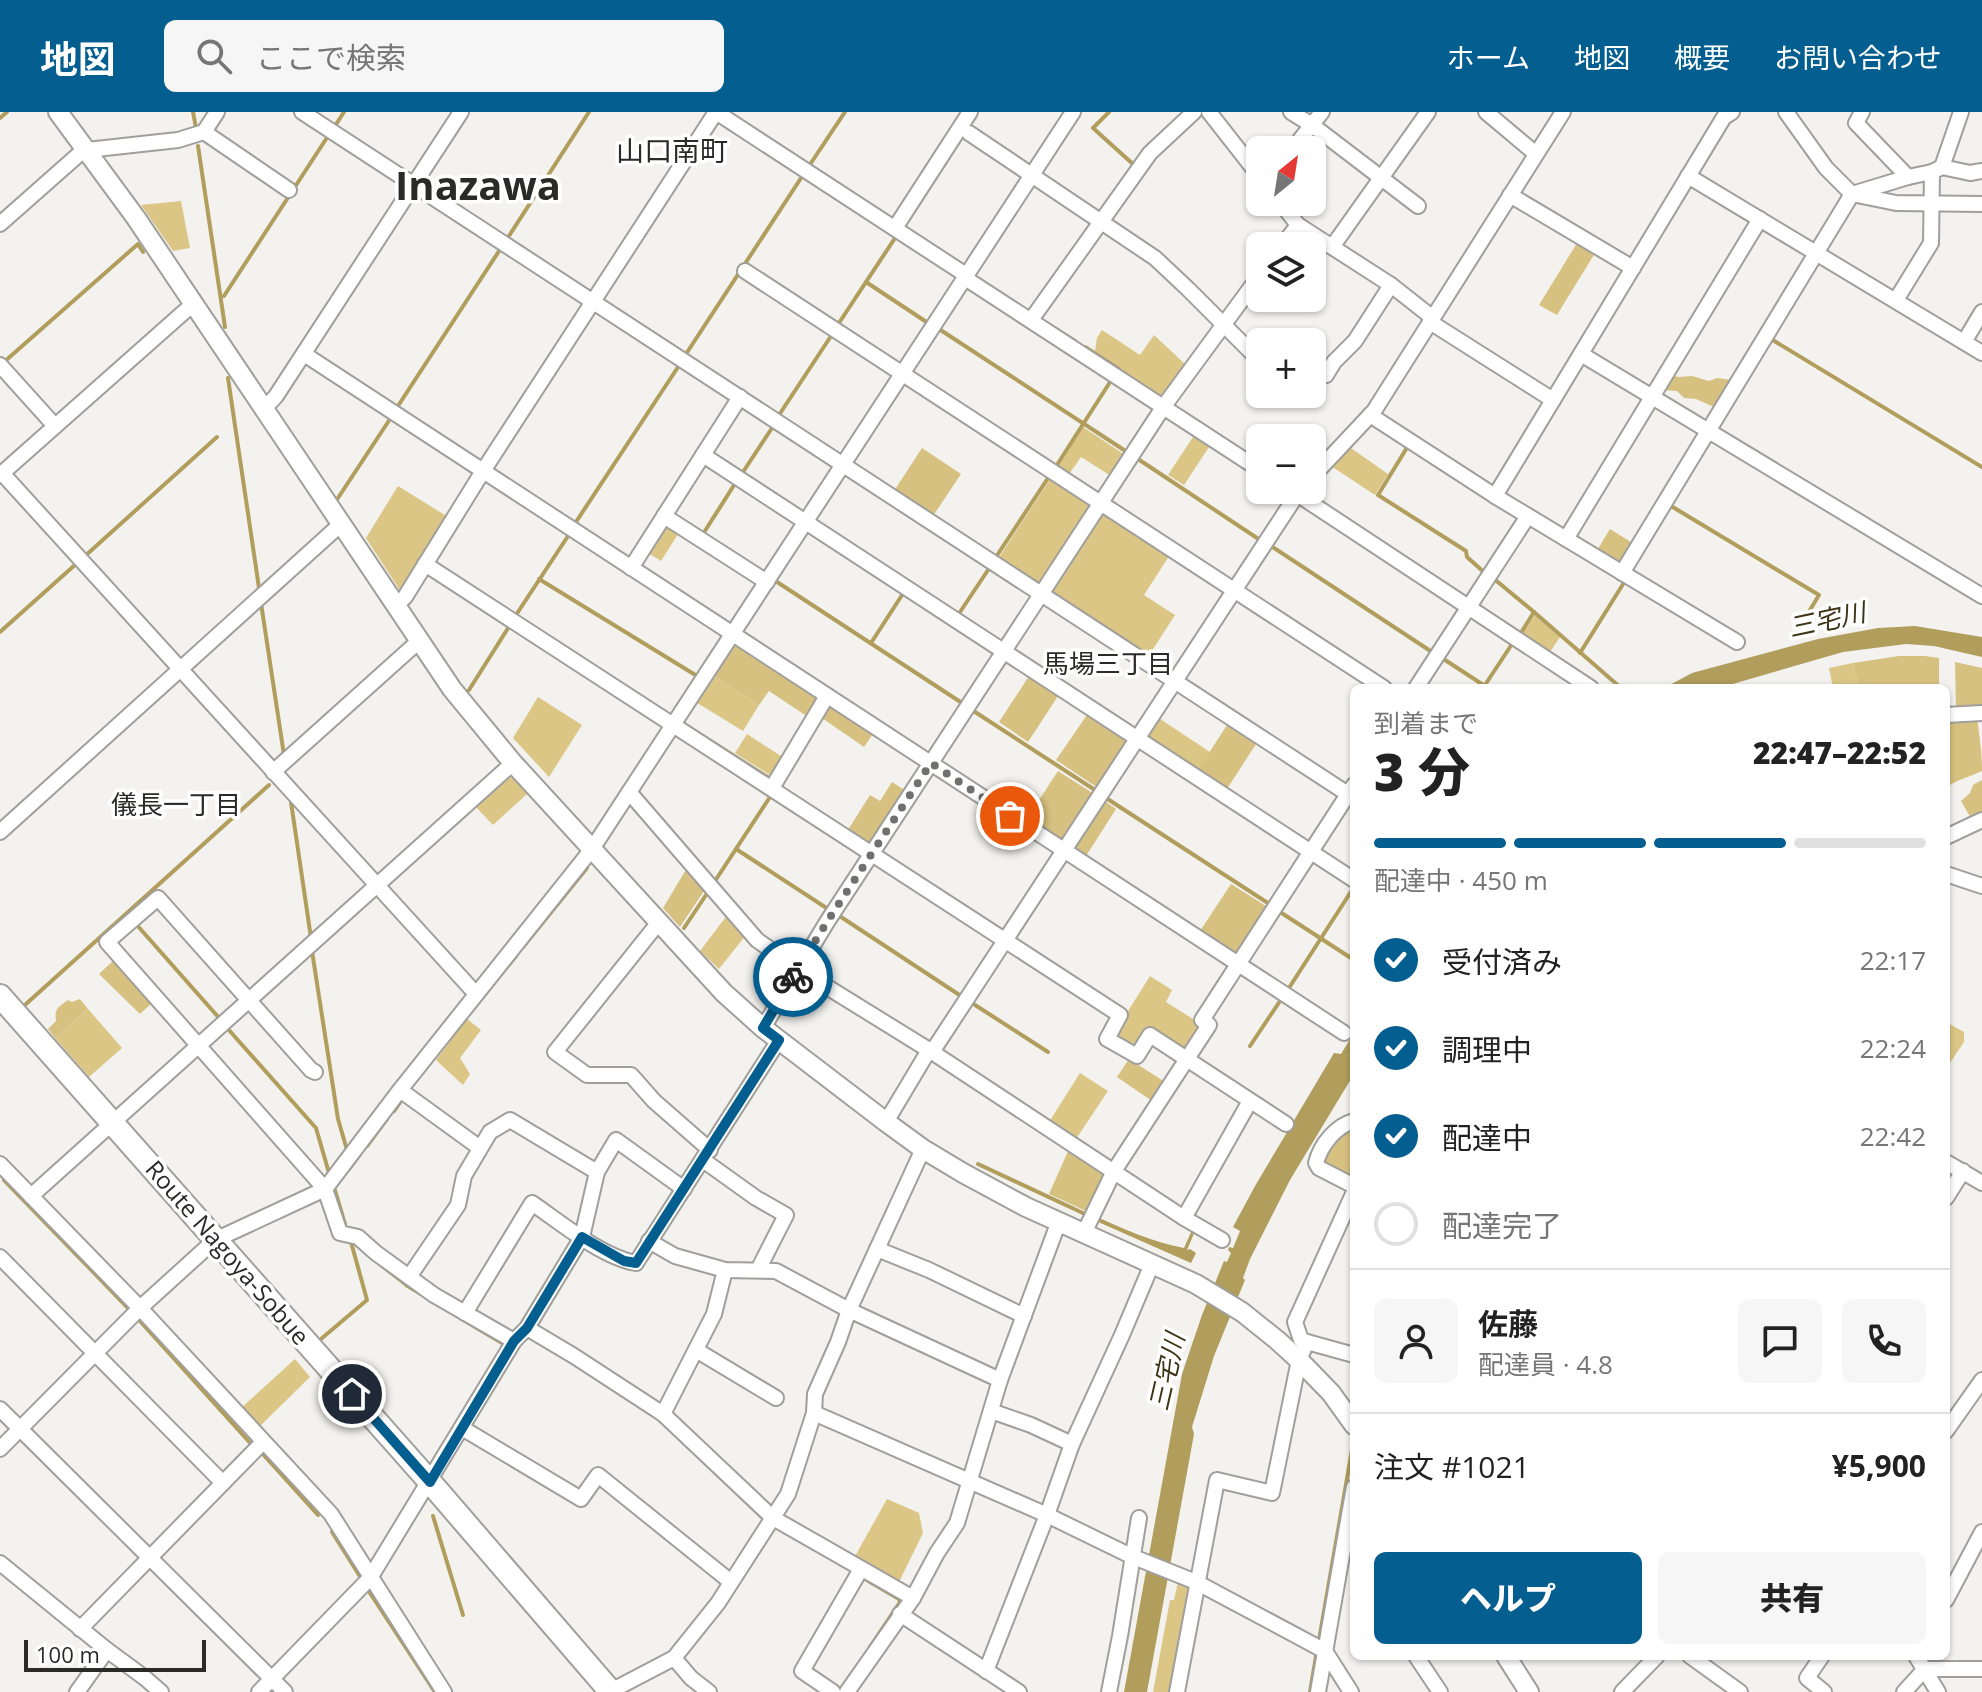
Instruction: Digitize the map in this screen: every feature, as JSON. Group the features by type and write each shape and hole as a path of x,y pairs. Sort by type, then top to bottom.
{"main road":[{"name":"Route Nagoya-Sobue","path":"0,996 430,1482 610,1692"}],"street":[{"path":"58,112 136,218 452,689 513,763 724,993 763,1028 923,1149 1026,1207 1203,1288 1242,1312 1299,1360 1331,1393 1350,1419"},
{"path":"0,224 86,149 178,140 204,132 217,112"},
{"path":"302,112 1175,681 1350,791"},
{"path":"264,409 304,354 461,112"},
{"path":"396,605 405,597 716,112 1246,461"},
{"path":"895,228 970,112"},
{"path":"0,1449 140,1308 215,1240 325,1189 592,849 1073,112"},
{"path":"1031,320 1150,153 1194,112"},
{"path":"1209,112 1246,159"},
{"path":"1291,112 1418,206"},
{"path":"1303,136 1322,112"},
{"path":"1332,247 1428,112"},
{"path":"1486,112 1536,154"},
{"path":"1326,462 1370,415 1563,112"},
{"path":"1495,496 1724,117 1732,112"},
{"path":"1786,112 1826,168 1852,194 1896,203 1982,204"},
{"path":"1862,112 1856,123 1908,177"},
{"path":"1896,300 1931,243 1937,169 1961,112"},
{"path":"204,132 289,190"},
{"path":"969,133 1155,258 1246,347"},
{"path":"1622,573 1852,194 1937,169 1970,173 1982,171"},
{"path":"1688,176 1982,353"},
{"path":"1510,195 1633,268"},
{"path":"1291,216 1298,225 1391,285 1431,320 1553,400"},
{"path":"1566,539 1760,219"},
{"path":"1293,232 1298,225"},
{"path":"745,271 1378,684"},
{"path":"1326,375 1355,341 1391,285"},
{"path":"763,1028 872,854 1164,406 1246,294"},
{"path":"193,304 1,474 476,994"},
{"path":"1964,342 1982,312"},
{"path":"304,354 1344,1033"},
{"path":"1581,354 1982,596"},
{"path":"0,365 55,426"},
{"path":"631,568 740,397"},
{"path":"1370,415 1495,496 1737,642"},
{"path":"703,455 1350,877"},
{"path":"886,1122 1288,504"},
{"path":"1315,504 1585,684"},
{"path":"664,516 767,582"},
{"path":"1419,684 1528,516"},
{"path":"0,832 341,524"},
{"path":"425,564 1120,1015 1107,1039 1137,1056 1150,1035 1286,1124"},
{"path":"273,772 419,641"},
{"path":"772,788 827,696"},
{"path":"1950,715 1982,713"},
{"path":"31,1196 513,763"},
{"path":"629,792 757,940 1222,1240"},
{"path":"1084,1233 1114,1171 1209,1025 1202,1020 1350,795"},
{"path":"1950,835 1982,820"},
{"path":"1950,875 1982,886"},
{"path":"315,1072 158,898 107,942 325,1189 340,1233 358,1237 434,1295 514,1341"},
{"path":"659,922 555,1052 587,1075 631,1075 706,1155 756,1198 786,1215 758,1270"},
{"path":"465,1313 532,1203 582,1237 624,1261 636,1263 779,1040"},
{"path":"400,1090 480,1148"},
{"path":"1184,1218 1250,1101"},
{"path":"409,1277 458,1205 464,1176 490,1132 510,1120 597,1172"},
{"path":"1350,1122 1335,1131 1322,1148 1316,1163 1350,1187"},
{"path":"259,1692 370,1578 514,1341 527,1328 582,1237 597,1172 616,1140 684,1189"},
{"path":"610,1692 674,1658 718,1603 788,1494 814,1413 815,1394 849,1310 923,1149"},
{"path":"1950,1164 1982,1183"},
{"path":"2,1171 31,1196 140,1308 331,1514 444,1692"},
{"path":"1950,1192 1963,1171"},
{"path":"1350,1198 1295,1322 1301,1340 1350,1354"},
{"path":"847,1692 913,1598 957,1523 1000,1380 1059,1221"},
{"path":"649,1241 675,1256 725,1270 776,1271 849,1310 1000,1380"},
{"path":"877,1249 929,1270 1024,1316"},
{"path":"0,1257 223,1483"},
{"path":"986,1671 1072,1444 1152,1264"},
{"path":"663,1414 714,1314 725,1270"},
{"path":"527,1328 663,1414 773,1518 913,1598"},
{"path":"1177,1692 1191,1580 1217,1480 1272,1493 1299,1360 1307,1342"},
{"path":"696,1350 776,1398"},
{"path":"1950,1425 1982,1380"},
{"path":"0,1409 285,1692"},
{"path":"991,1411 1072,1444"},
{"path":"814,1413 1191,1580 1325,1651 1351,1692"},
{"path":"462,1428 581,1499 598,1475 731,1582"},
{"path":"80,1629 263,1442"},
{"path":"1318,1692 1350,1508"},
{"path":"1109,1692 1139,1518"},
{"path":"1950,1592 1982,1532"},
{"path":"1343,1546 1350,1556"},
{"path":"0,1563 161,1692"},
{"path":"833,1692 802,1671 861,1569"},
{"path":"900,1614 1019,1692"},
{"path":"77,1692 107,1650"},
{"path":"674,1658 691,1678 709,1692"},
{"path":"1419,1660 1440,1692"},
{"path":"1509,1660 1529,1692"},
{"path":"1622,1692 1653,1660"},
{"path":"1696,1660 1740,1692"},
{"path":"1819,1660 1807,1678 1824,1692"},
{"path":"1923,1660 1982,1669"},
{"path":"1904,1692 1923,1660"},
{"path":"1923,1660 1926,1692"},
{"path":"1923,1660 1938,1692"}],"shaded area":[{"path":"181,201 190,248 173,251 141,205"},
{"path":"1577,243 1595,253 1557,315 1539,305"},
{"path":"1102,330 1140,355 1154,335 1186,365 1166,394 1159,397 1095,351"},
{"path":"1671,375 1709,381 1717,378 1733,380 1716,408 1696,399 1684,398 1677,391 1662,390"},
{"path":"1083,427 1125,455 1111,476 1081,457 1067,477 1056,470"},
{"path":"1195,434 1211,444 1184,485 1168,475"},
{"path":"1348,446 1388,474 1375,495 1331,466"},
{"path":"922,448 961,474 933,516 894,491"},
{"path":"1052,476 1092,506 1042,582 1037,584 998,559"},
{"path":"398,486 448,517 401,592 366,538"},
{"path":"1105,511 1171,553 1144,595 1175,615 1148,657 1052,594 1051,588 1100,512"},
{"path":"663,523 680,531 661,561 645,551"},
{"path":"1610,529 1634,544 1624,561 1615,563 1596,552"},
{"path":"1535,615 1560,637 1548,655 1520,637"},
{"path":"1915,626 1982,637 1982,657 1934,646 1906,644 1843,652 1733,684 1671,684 1692,673 1818,639 1878,628"},
{"path":"732,641 821,697 808,717 769,691 759,705 711,674"},
{"path":"1899,656 1939,658 1939,684 1858,684 1853,663"},
{"path":"1955,662 1982,668 1982,710 1956,711"},
{"path":"1853,663 1858,684 1832,684 1829,668"},
{"path":"1031,673 1060,693 1028,742 999,722"},
{"path":"711,674 759,705 743,731 694,701"},
{"path":"538,697 582,725 549,777 513,738"},
{"path":"827,703 875,731 864,747 819,716"},
{"path":"1089,712 1127,737 1128,742 1098,788 1056,760"},
{"path":"1977,716 1982,771 1950,786 1950,717"},
{"path":"1157,717 1210,752 1196,773 1145,735"},
{"path":"1229,722 1258,741 1225,792 1196,773"},
{"path":"747,734 784,758 773,777 735,753"},
{"path":"1058,771 1094,794 1064,841 1059,842 1026,820"},
{"path":"506,777 513,778 527,794 493,825 474,805"},
{"path":"1982,780 1982,815 1972,820 1961,801 1973,785"},
{"path":"892,782 906,791 873,842 867,843 848,830 870,795 880,801"},
{"path":"1103,800 1116,809 1084,859 1074,852 1073,847"},
{"path":"687,868 706,888 680,927 663,908"},
{"path":"1231,884 1269,908 1239,955 1233,956 1198,934"},
{"path":"728,914 746,935 719,969 700,951"},
{"path":"115,959 152,1003 140,1014 99,974"},
{"path":"1150,976 1172,990 1166,1002 1201,1024 1195,1039 1183,1050 1150,1029 1133,1049 1113,1035"},
{"path":"80,999 88,1009 55,1038 48,1029 56,1021 58,1008 68,1000"},
{"path":"88,1009 122,1048 89,1077 55,1038"},
{"path":"467,1019 481,1030 460,1058 470,1074 463,1085 436,1060"},
{"path":"1950,1024 1964,1032 1964,1042 1950,1063"},
{"path":"1350,1039 1350,1081 1290,1180 1250,1259 1243,1278 1245,1280 1214,1356 1192,1427 1194,1434 1147,1692 1124,1692 1182,1374 1202,1315 1224,1261 1227,1262 1231,1253 1229,1247 1233,1248 1240,1231 1233,1227 1334,1053 1341,1054"},
{"path":"1129,1059 1165,1082 1152,1101 1117,1077"},
{"path":"1080,1073 1108,1091 1076,1139 1049,1122"},
{"path":"1350,1128 1350,1180 1322,1166 1325,1149"},
{"path":"1069,1149 1104,1171 1105,1176 1086,1211 1049,1194"},
{"path":"1097,1217 1150,1239 1184,1248 1192,1230 1195,1231 1187,1250 1196,1253 1191,1263 1096,1221"},
{"path":"295,1359 310,1377 257,1429 239,1410"},
{"path":"887,1499 919,1513 923,1533 898,1584 854,1558"},
{"path":"1178,1582 1191,1591 1172,1692 1153,1692 1170,1600 1174,1600"}],"waterway":[{"path":"0,118 7,112"},
{"path":"193,112 196,128"},
{"path":"335,126 344,112"},
{"path":"507,239 589,112"},
{"path":"809,166 845,112"},
{"path":"1109,112 1093,128 1134,165 1132,168"},
{"path":"224,296 328,136"},
{"path":"198,146 225,327"},
{"path":"686,354 803,175"},
{"path":"837,326 897,235"},
{"path":"4,362 138,244 143,252"},
{"path":"396,409 501,248"},
{"path":"866,282 928,323"},
{"path":"1040,319 1075,341"},
{"path":"939,329 1127,452"},
{"path":"779,415 833,333"},
{"path":"1770,342 1771,339 1982,467"},
{"path":"1085,347 1119,369"},
{"path":"574,525 680,364"},
{"path":"228,378 259,588"},
{"path":"1055,468 1112,379"},
{"path":"338,498 392,416"},
{"path":"741,475 774,425"},
{"path":"85,556 217,437"},
{"path":"1408,446 1378,495 1466,551 1467,557 1486,574"},
{"path":"1138,459 1260,540"},
{"path":"996,557 1050,475"},
{"path":"707,536 703,534 736,482"},
{"name":"三宅川","path":"1670,507 1819,595 1798,630"},
{"path":"516,615 570,533"},
{"path":"1271,546 1435,654"},
{"path":"0,632 76,564"},
{"path":"955,613 958,615 990,567"},
{"path":"1493,578 1534,612"},
{"path":"539,579 697,676 695,680"},
{"path":"774,580 962,703"},
{"path":"1580,653 1625,581"},
{"path":"871,643 904,592"},
{"path":"261,603 284,755"},
{"path":"1519,636 1534,612 1616,684"},
{"path":"469,690 510,625"},
{"path":"1486,684 1514,641"},
{"path":"1442,658 1482,684"},
{"path":"972,710 1095,790"},
{"path":"684,719 684,724 772,780"},
{"path":"26,1004 269,785"},
{"path":"715,881 770,797"},
{"path":"1106,798 1271,905"},
{"path":"291,802 311,938"},
{"path":"736,849 828,909"},
{"path":"523,947 587,868"},
{"path":"684,928 708,892"},
{"path":"1287,991 1350,893"},
{"path":"1277,910 1350,957"},
{"path":"838,915 961,996"},
{"path":"136,924 220,1019"},
{"path":"312,951 338,1119 347,1150"},
{"path":"457,1029 516,956"},
{"path":"1250,1046 1282,998"},
{"path":"972,1003 1048,1052"},
{"path":"228,1029 316,1128 329,1173"},
{"path":"394,1111 401,1101"},
{"path":"367,1146 387,1119"},
{"path":"349,1169 360,1154"},
{"path":"978,1164 1085,1214"},
{"path":"4,1180 129,1309"},
{"path":"334,1187 345,1224"},
{"path":"321,1339 367,1300 351,1242"},
{"path":"381,1265 404,1283"},
{"path":"406,1285 421,1294"},
{"path":"460,1318 502,1343"},
{"path":"139,1320 252,1445"},
{"path":"261,1452 318,1515"},
{"path":"1319,1640 1350,1461"},
{"path":"433,1516 463,1615"},
{"path":"332,1532 361,1578"},
{"path":"865,1579 900,1602 870,1647"},
{"path":"368,1590 435,1692"},
{"path":"1310,1692 1316,1656"}],"way so far":[{"path":"793,977 931,763 1010,816"}],"district":[{"name":"山口南町","path":"672,151"},
{"name":"Inazawa","path":"478,186"},
{"name":"馬場三丁目","path":"1108,664"},
{"name":"儀長一丁目","path":"176,805"}],"route":[{"path":"352,1394 430,1482 514,1341 527,1328 582,1237 624,1261 636,1263 779,1040 763,1028 793,977"}]}
